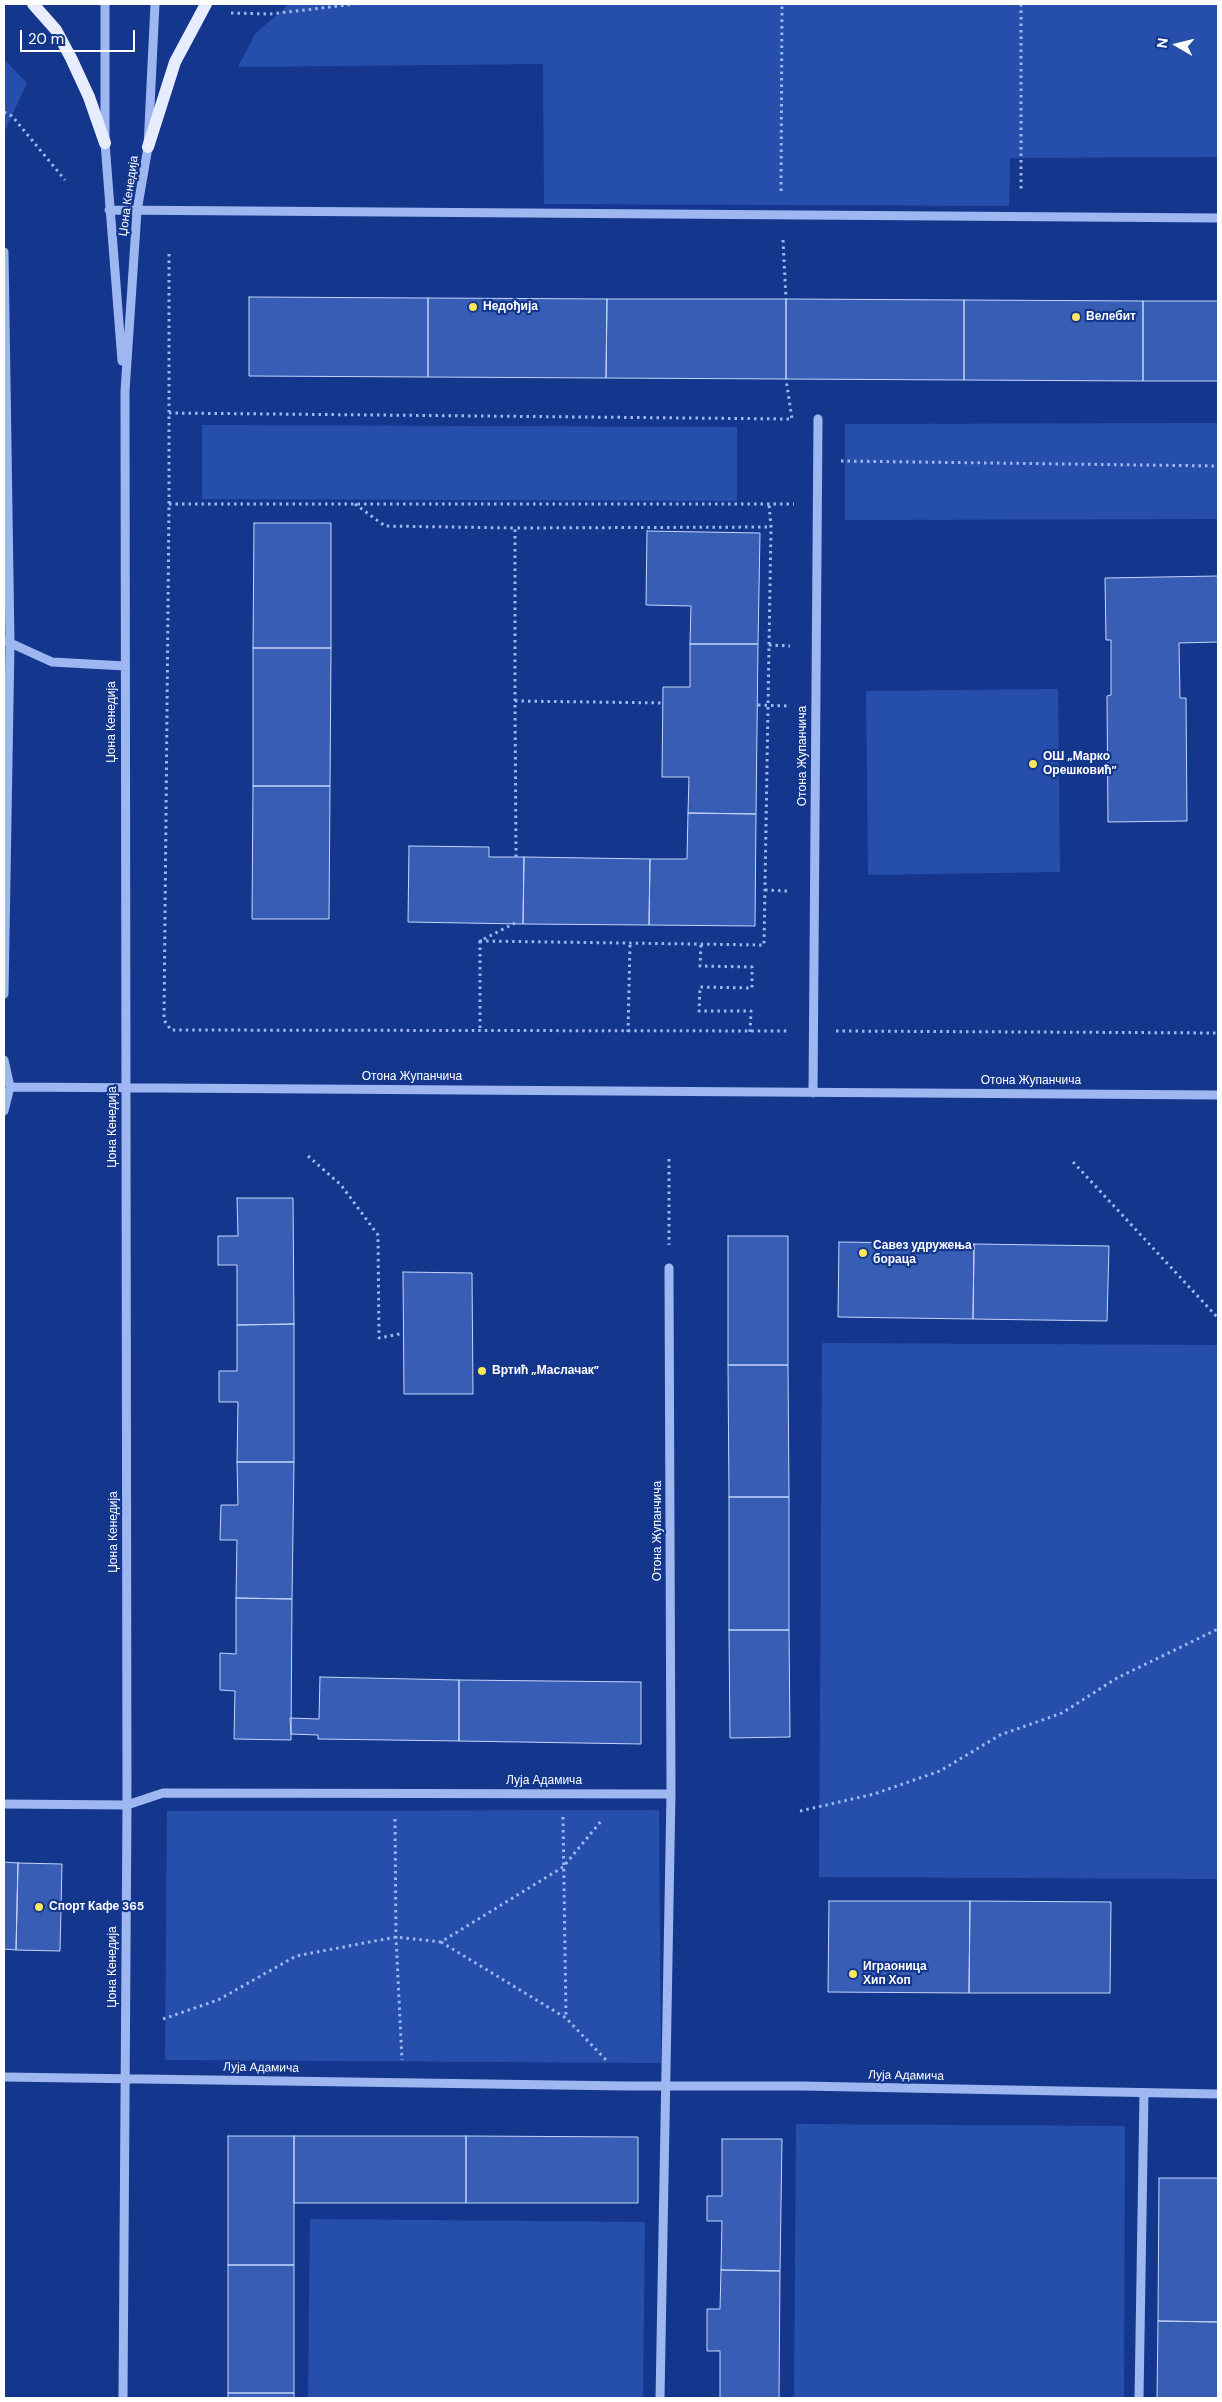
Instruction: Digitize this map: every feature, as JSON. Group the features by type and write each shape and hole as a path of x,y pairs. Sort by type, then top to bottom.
{"main road":[{"path":"33,4 56,30 72,58 105,143"},
{"path":"148,146 175,62 206,4"}],"street":[{"name":"Џона Кенедија","path":"105,4 105,143 124,391"},
{"name":"Џона Кенедија","path":"123,2398 127,1805 124,391 137,210 148,146 155,4"},
{"path":"109,210 1218,218"},
{"path":"4,252 7,642 4,994"},
{"name":"Отона Жупанчича","path":"813,1093 818,419"},
{"name":"Џона Кенедија","path":"7,642 52,662 125,666"},
{"path":"4,1060 10,1088 4,1111"},
{"name":"Отона Жупанчича","path":"10,1088 1218,1095"},
{"name":"Отона Жупанчича","path":"669,1268 672,1794"},
{"name":"Луја Адамича","path":"4,1804 127,1805 163,1793 672,1794"},
{"path":"660,2398 672,1794"},
{"name":"Луја Адамича","path":"4,2077 667,2086 802,2086 1218,2094"},
{"path":"1139,2398 1144,2093"}],"path":[{"path":"227,13 270,14 355,4"},
{"path":"782,4 781,215 786,300"},
{"path":"1021,4 1021,217"},
{"path":"4,112 12,116 65,180"},
{"path":"169,254 169,504 164,1020 171,1030 1218,1033"},
{"path":"169,413 792,419 786,379"},
{"path":"818,461 1218,466"},
{"path":"169,504 817,503"},
{"path":"355,504 385,526 515,528 771,526"},
{"path":"480,941 764,945 771,526 769,504"},
{"path":"515,528 516,857"},
{"path":"769,645 790,646"},
{"path":"515,701 664,703"},
{"path":"758,705 790,706"},
{"path":"765,890 788,890"},
{"path":"480,941 515,923"},
{"path":"480,941 480,1031"},
{"path":"628,1032 630,944"},
{"path":"701,945 700,966 752,967 752,988 700,987 699,1011 751,1011 750,1032"},
{"path":"308,1156 341,1185 378,1235 379,1338 404,1334"},
{"path":"669,1158 669,1268"},
{"path":"1073,1162 1218,1318"},
{"path":"800,1811 874,1794 940,1771 1000,1736 1062,1713 1117,1678 1218,1629"},
{"path":"394,1794 396,1937 402,2065"},
{"path":"564,1794 563,1867 566,2018"},
{"path":"441,1942 563,1867 623,1794"},
{"path":"162,2019 218,2000 296,1956 396,1937 441,1942 566,2018 612,2067"}],"shaded area":[{"path":"289,4 1218,4 1218,157 1010,158 1009,206 544,204 543,64 238,67 255,34"},
{"path":"4,59 27,83 4,133"},
{"path":"1218,423 1218,519 845,520 845,424"},
{"path":"202,425 737,427 737,501 202,499"},
{"path":"1058,689 1060,872 868,875 866,691"},
{"path":"822,1343 1218,1345 1218,1879 819,1877"},
{"path":"659,1810 661,2063 165,2060 167,1811"},
{"path":"796,2124 1125,2126 1124,2398 794,2398"},
{"path":"310,2219 645,2222 643,2398 308,2398"}],"building":[{"path":"249,297 428,298 428,377 249,376"},
{"path":"428,298 607,299 606,378 428,377"},
{"path":"607,299 786,299 786,379 606,378"},
{"path":"786,299 964,300 964,380 786,379"},
{"path":"964,300 1143,301 1143,381 964,380"},
{"path":"1143,301 1218,301 1218,381 1143,381"},
{"path":"254,523 331,523 331,648 253,648"},
{"path":"647,531 760,533 758,644 690,644 691,606 646,605"},
{"path":"1218,576 1218,642 1179,643 1180,698 1186,698 1187,821 1108,822 1107,696 1111,695 1111,640 1106,640 1105,578"},
{"path":"690,644 758,644 756,814 688,813 689,777 662,777 663,687 690,687"},
{"path":"253,648 331,648 330,786 253,786"},
{"path":"253,786 330,786 329,919 252,919"},
{"path":"688,813 756,814 755,926 649,925 650,859 687,859"},
{"path":"409,846 489,847 489,857 524,857 523,924 408,922"},
{"path":"524,857 650,859 649,925 523,924"},
{"path":"237,1198 293,1198 294,1324 237,1325 237,1265 218,1265 218,1236 238,1236"},
{"path":"728,1236 788,1236 788,1365 728,1365"},
{"path":"839,1242 974,1244 973,1319 838,1317"},
{"path":"974,1244 1109,1246 1107,1321 973,1319"},
{"path":"403,1272 472,1273 473,1394 404,1394"},
{"path":"294,1324 294,1462 237,1462 238,1402 219,1402 219,1371 237,1371 237,1325"},
{"path":"728,1365 788,1365 789,1497 729,1497"},
{"path":"237,1462 294,1462 292,1599 236,1598 237,1540 220,1540 221,1505 238,1505"},
{"path":"729,1497 789,1497 789,1630 729,1630"},
{"path":"236,1598 292,1599 291,1740 234,1739 235,1691 220,1690 220,1653 236,1654"},
{"path":"729,1630 789,1630 790,1737 730,1738"},
{"path":"320,1677 459,1680 459,1741 318,1739 318,1735 291,1734 290,1718 319,1719"},
{"path":"459,1680 641,1682 641,1744 459,1741"},
{"path":"4,1862 18,1863 16,1950 4,1949"},
{"name":"Спорт Кафе 365","path":"18,1863 62,1864 60,1951 16,1950"},
{"path":"829,1901 970,1901 969,1993 828,1992"},
{"path":"970,1901 1111,1902 1110,1993 969,1993"},
{"path":"228,2136 294,2136 294,2265 228,2265"},
{"path":"294,2136 466,2136 466,2203 294,2203"},
{"path":"466,2136 638,2137 638,2203 466,2203"},
{"path":"722,2139 782,2139 780,2271 721,2270 722,2221 707,2221 707,2196 722,2196"},
{"path":"1159,2178 1218,2178 1218,2322 1158,2321"},
{"path":"228,2265 294,2265 294,2393 228,2393"},
{"path":"721,2270 780,2271 779,2398 720,2398 720,2351 707,2351 707,2309 720,2309"},
{"path":"1158,2321 1218,2322 1218,2398 1157,2398"},
{"path":"228,2393 294,2393 294,2398 228,2398"}],"place":[{"name":"Недођија","path":"473,307"},
{"name":"Велебит","path":"1076,317"},
{"name":"ОШ „Марко Орешковић”","path":"1033,764"},
{"name":"Савез удружења бораца","path":"863,1253"},
{"name":"Вртић „Маслачак”","path":"482,1371"},
{"name":"Спорт Кафе 365","path":"39,1907"},
{"name":"Играоница Хип Хоп","path":"853,1974"}]}
